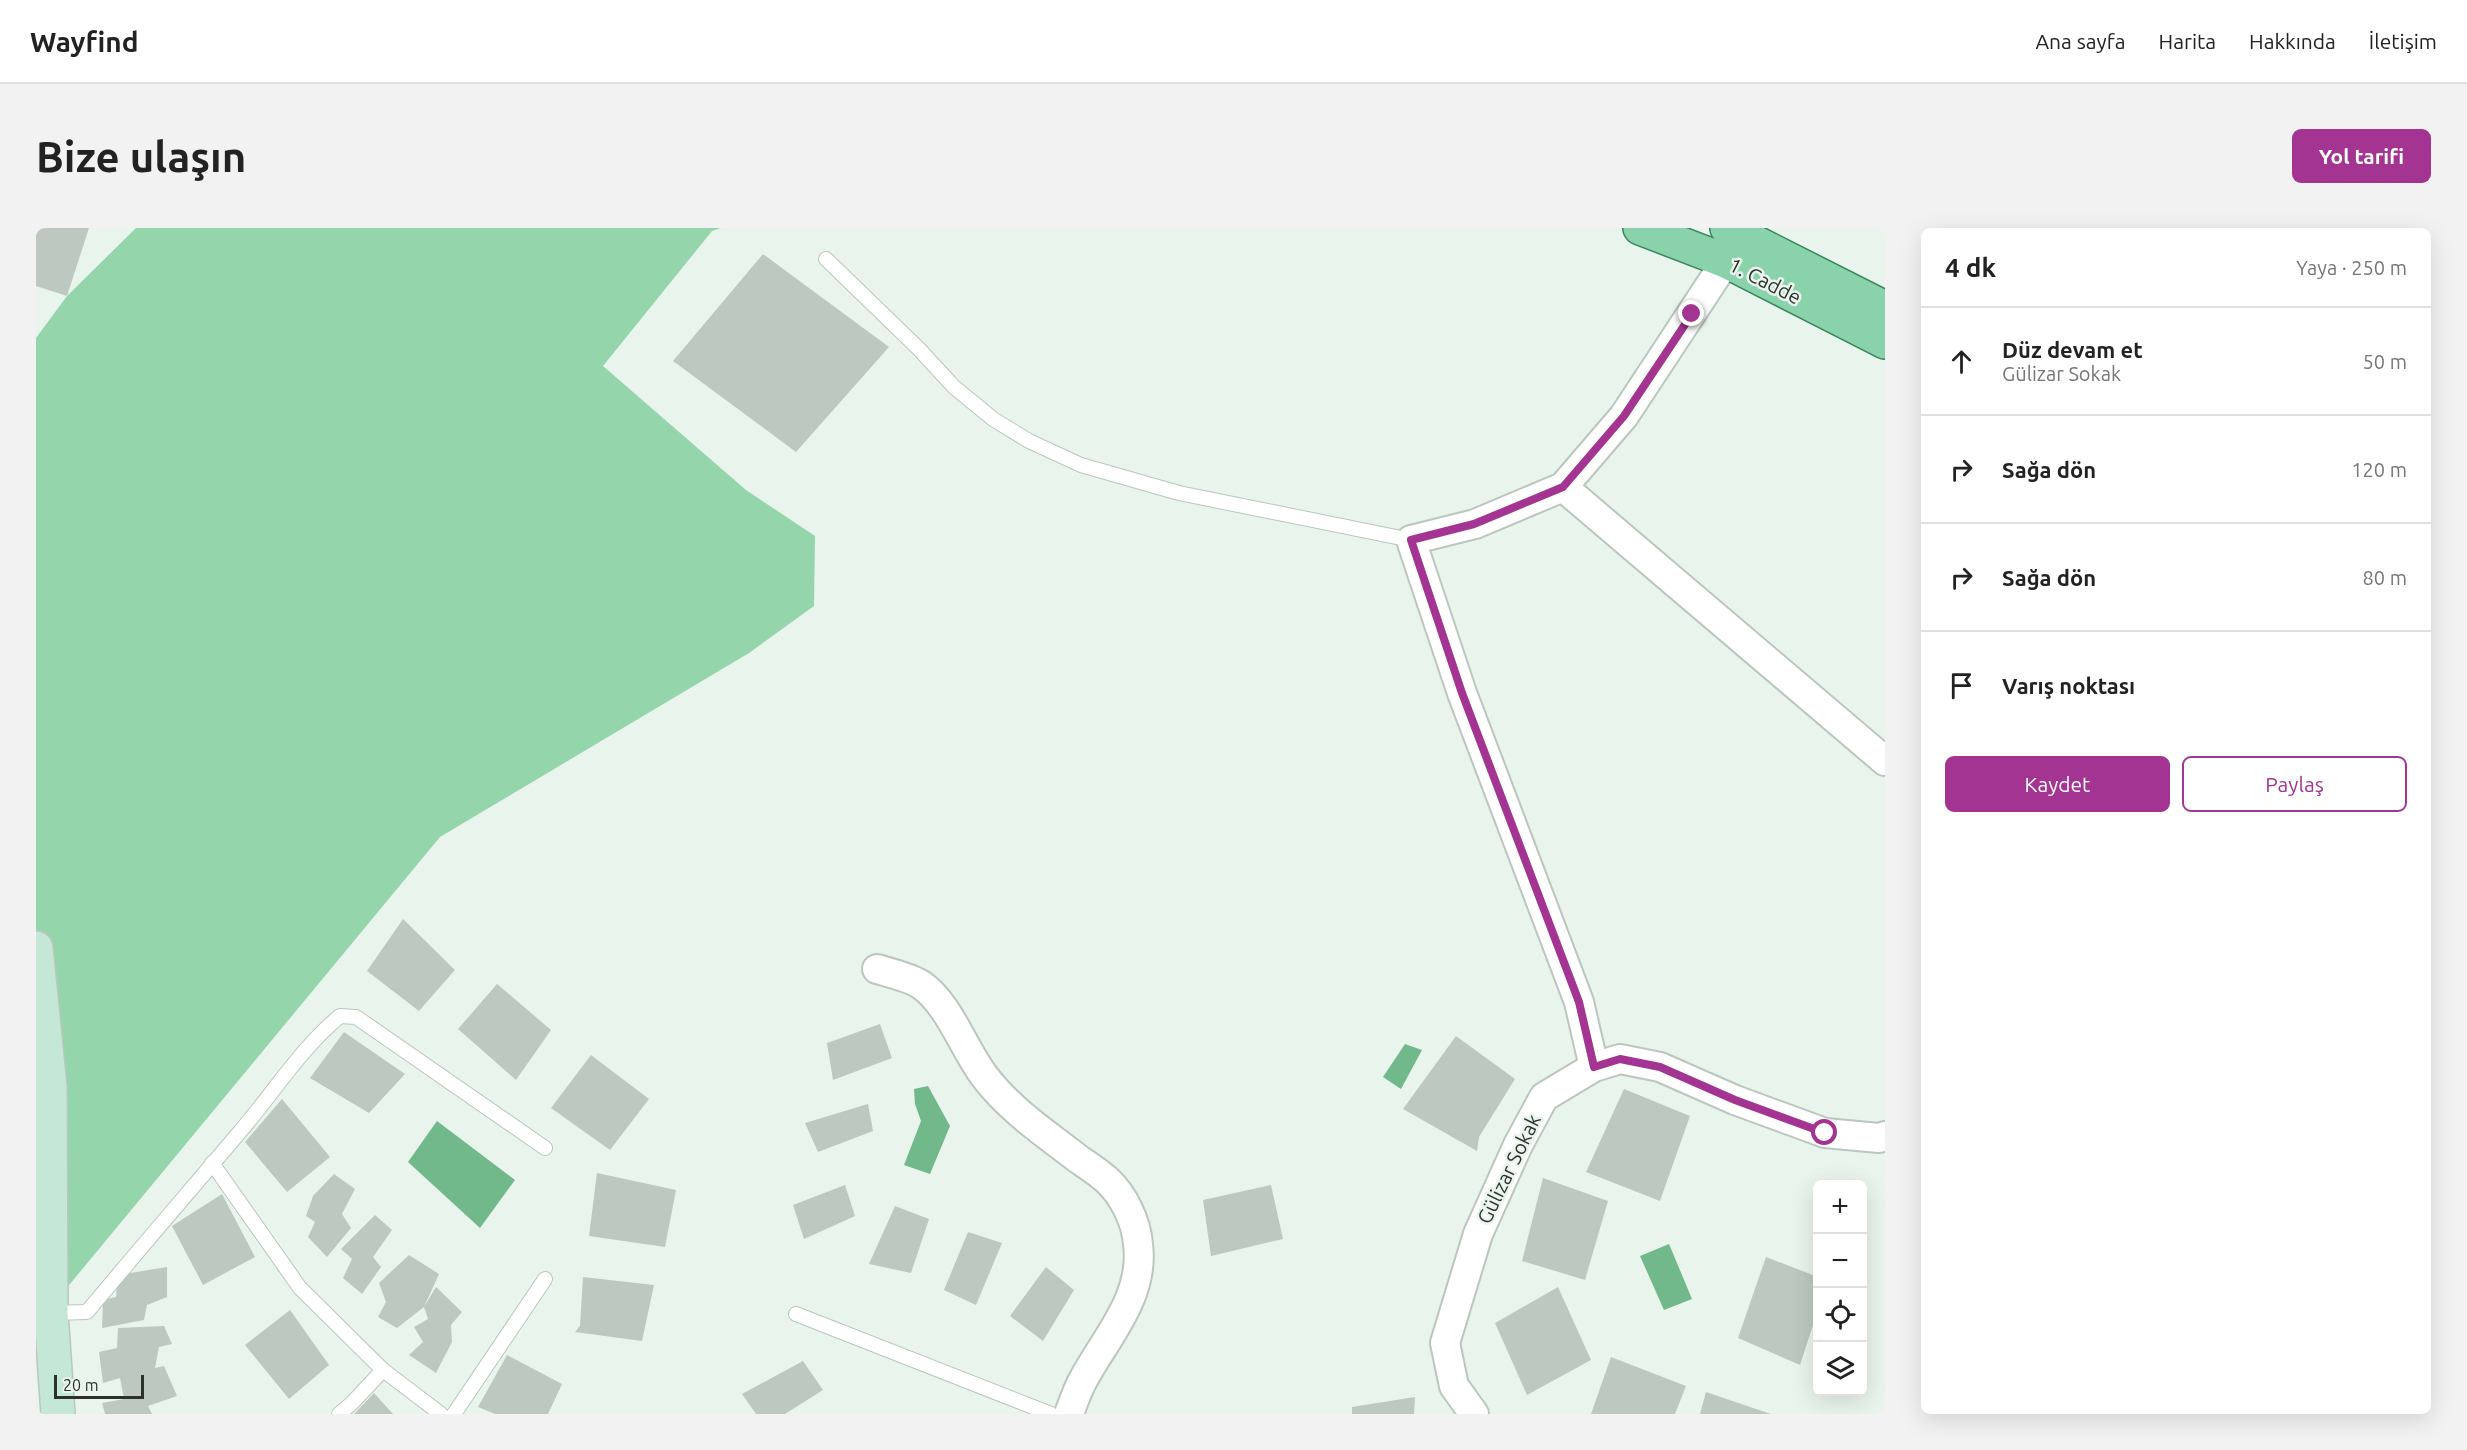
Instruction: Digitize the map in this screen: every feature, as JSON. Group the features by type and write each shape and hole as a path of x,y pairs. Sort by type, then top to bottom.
{"main road":[{"name":"1. Cadde","path":"1640,228 1726,261 1885,342"},
{"name":"1. Cadde","path":"1727,228 1885,308"},
{"path":"36,948 50,1087 50,1404"}],"street":[{"path":"1594,1067 1579,1002 1462,693 1411,540 1474,524 1563,487 1624,416 1726,261"},
{"path":"1563,487 1885,761"},
{"path":"877,969 920,984 936,999 968,1053 1010,1105 1034,1126 1107,1180 1121,1197 1132,1217 1138,1243 1139,1265 1135,1286 1128,1306 1082,1382 1069,1414"},
{"name":"Gülizar Sokak","path":"1474,1414 1454,1386 1445,1343 1478,1234 1518,1145 1544,1097 1594,1067 1620,1059 1660,1067 1735,1100 1825,1133 1879,1138 1885,1136"}],"lane":[{"path":"826,259 919,349 954,387 993,419 1029,441 1081,465 1179,494 1411,540"},
{"path":"51,1313 87,1312 238,1134 319,1034 340,1016 356,1017 545,1148"},
{"path":"212,1163 300,1288 383,1370 441,1414"},
{"path":"454,1414 545,1280"},
{"path":"796,1314 1051,1414"},
{"path":"339,1414 383,1370"}],"shaded area":[{"path":"136,228 721,228 712,231 603,366 746,490 815,536 814,606 749,653 440,837 36,1325 36,338 67,296"},
{"path":"1405,1044 1422,1050 1401,1089 1383,1077"},
{"path":"928,1086 950,1126 930,1174 904,1165 921,1121 915,1104 914,1089"},
{"path":"437,1121 515,1180 480,1228 408,1162"},
{"path":"1669,1244 1692,1299 1664,1310 1640,1256"}],"building":[{"path":"36,228 89,228 67,296 36,286"},
{"path":"763,254 889,347 796,452 673,361"},
{"path":"403,919 455,970 419,1011 367,971"},
{"path":"497,984 551,1030 516,1080 458,1029"},
{"path":"880,1024 892,1058 833,1080 827,1043"},
{"path":"344,1032 405,1074 369,1113 310,1078"},
{"path":"1456,1036 1515,1079 1479,1137 1477,1151 1403,1109"},
{"path":"591,1055 649,1099 610,1150 551,1108"},
{"path":"1624,1089 1690,1116 1660,1201 1586,1172"},
{"path":"282,1099 330,1157 287,1192 245,1142"},
{"path":"868,1104 873,1131 818,1152 805,1123"},
{"path":"597,1173 676,1190 665,1247 589,1236"},
{"path":"334,1174 355,1189 342,1214 351,1228 327,1257 308,1237 315,1222 306,1216 313,1196"},
{"path":"1543,1178 1608,1201 1585,1280 1522,1261"},
{"path":"845,1185 855,1216 804,1239 793,1205"},
{"path":"1271,1185 1283,1239 1211,1256 1203,1200"},
{"path":"222,1194 255,1257 203,1285 172,1226"},
{"path":"895,1206 929,1219 911,1273 869,1264"},
{"path":"375,1215 392,1230 373,1257 381,1267 362,1294 343,1278 352,1259 341,1249"},
{"path":"968,1232 1002,1243 976,1305 944,1290"},
{"path":"409,1255 439,1274 424,1307 397,1328 378,1317 386,1302 379,1283"},
{"path":"1766,1257 1813,1275 1813,1325 1800,1365 1738,1338"},
{"path":"167,1267 167,1297 147,1305 144,1320 102,1328 103,1300 116,1297 118,1275"},
{"path":"1046,1267 1074,1290 1043,1341 1010,1316"},
{"path":"583,1277 654,1285 642,1341 575,1332 580,1326"},
{"path":"436,1287 462,1312 451,1325 452,1342 436,1373 409,1355 423,1342 414,1327 428,1319 424,1307"},
{"path":"1558,1287 1591,1360 1527,1395 1495,1323"},
{"path":"290,1310 329,1365 289,1399 245,1345"},
{"path":"164,1326 172,1344 159,1347 155,1368 164,1366 177,1396 148,1406 152,1414 105,1414 102,1403 124,1399 120,1378 103,1383 99,1352 117,1348 118,1328"},
{"path":"507,1355 562,1384 548,1414 495,1414 478,1407"},
{"path":"1611,1357 1686,1386 1675,1414 1591,1414"},
{"path":"803,1361 823,1390 785,1414 756,1414 742,1394"},
{"path":"1706,1392 1771,1414 1700,1414"},
{"path":"374,1393 393,1414 354,1414"},
{"path":"1415,1397 1414,1414 1352,1414 1352,1407"}],"route":[{"path":"1692,314 1624,416 1563,487 1474,524 1411,540 1462,693 1579,1002 1594,1067 1620,1059 1660,1067 1735,1100 1825,1133"}]}
